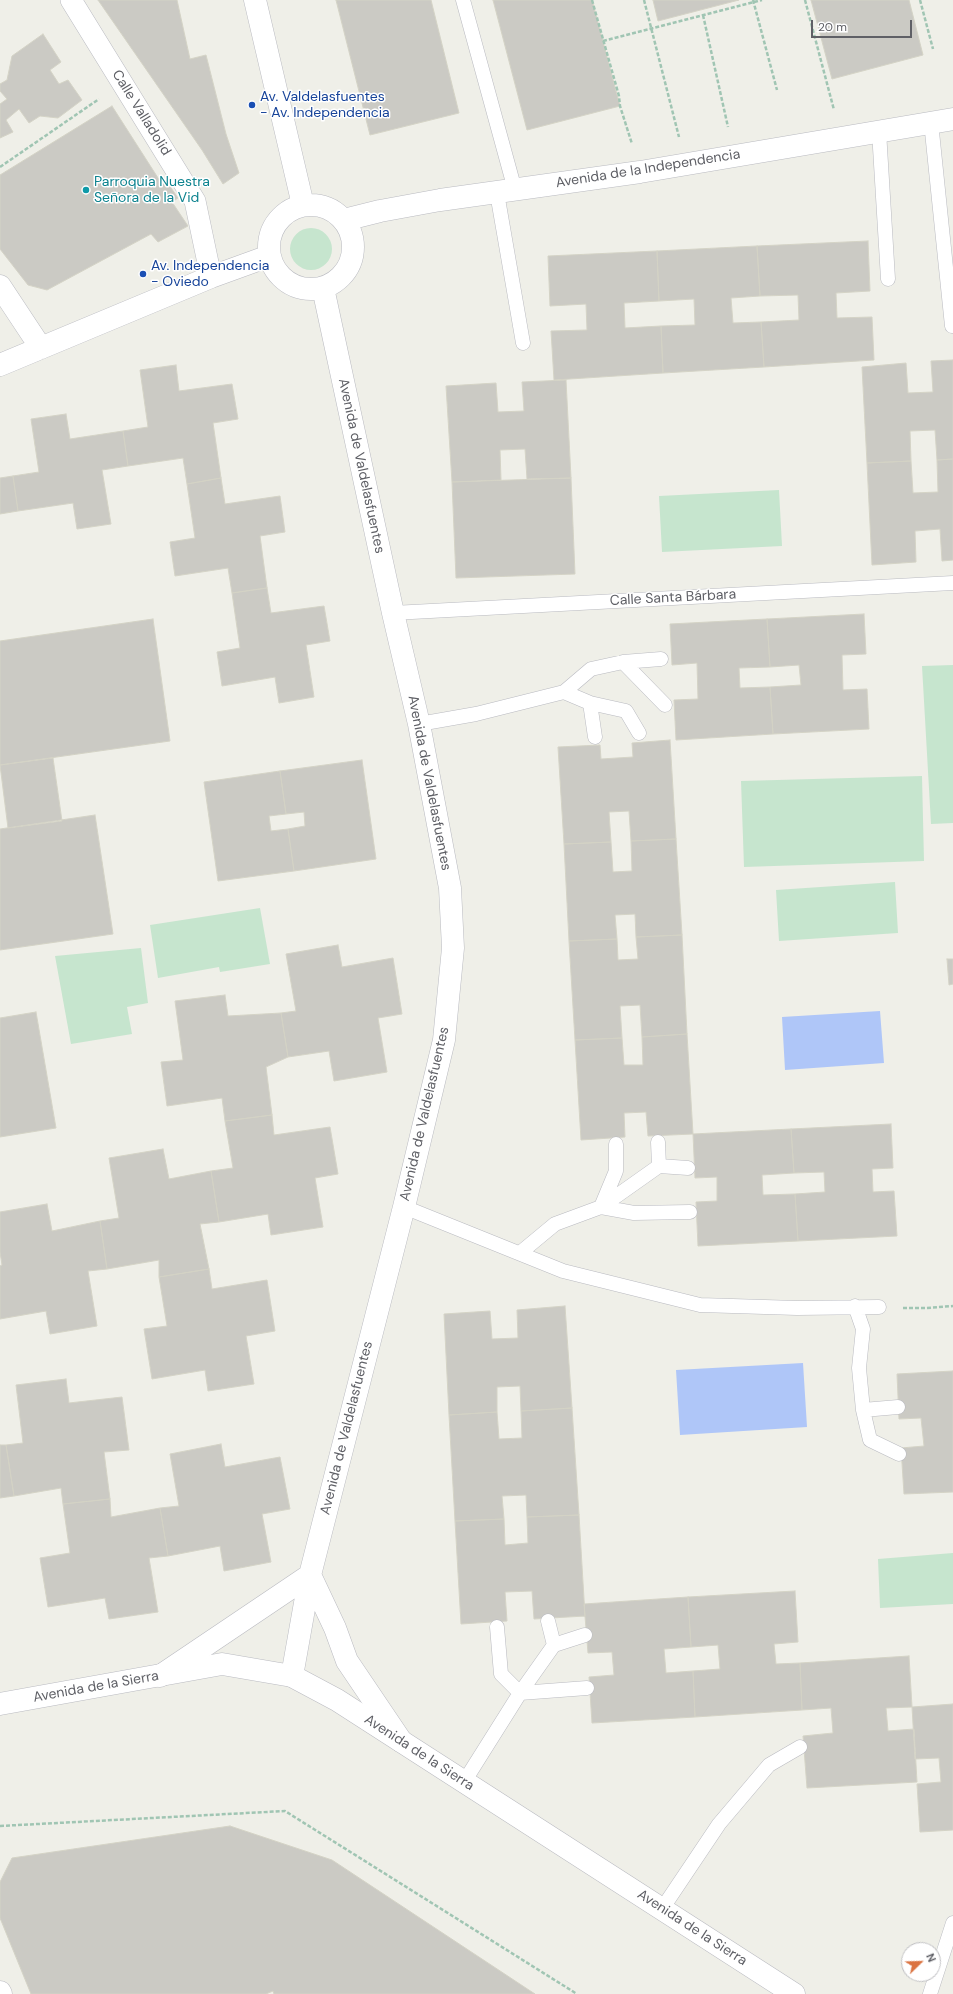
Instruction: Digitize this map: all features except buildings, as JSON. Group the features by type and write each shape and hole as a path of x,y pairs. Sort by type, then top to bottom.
{"street":[{"name":"Calle Valladolid","path":"71,0 195,201 211,277"},
{"path":"255,0 304,205"},
{"name":"Avenida de la Independencia","path":"344,220 380,211 735,156 953,119"},
{"path":"304,205 327,207 344,220 353,238 353,256 348,268 340,279 323,288 306,290 288,283 276,270 269,256 270,238 278,221 291,209 304,205"},
{"path":"0,365 211,277 269,256"},
{"path":"0,286 41,348"},
{"name":"Avenida de Valdelasfuentes","path":"292,1676 310,1575 404,1207 444,1040 453,948 450,888 419,724 393,613 323,288"},
{"path":"159,1676 310,1575 335,1628 347,1661 401,1741"},
{"name":"Avenida de la Sierra","path":"0,1704 222,1664 292,1676 337,1700 794,1994"}],"lane":[{"path":"463,0 506,192 522,342"},
{"path":"932,122 952,326"},
{"path":"879,131 888,279"},
{"name":"Calle Santa Bárbara","path":"393,613 953,584"},
{"path":"419,724 476,714 564,692 591,669 623,662 661,659"},
{"path":"623,662 665,705"},
{"path":"564,692 590,703 626,711 639,733"},
{"path":"590,703 595,738"},
{"path":"658,1142 659,1166"},
{"path":"601,1207 616,1171 616,1144"},
{"path":"520,1253 555,1224 601,1207 659,1166 688,1168"},
{"path":"404,1207 563,1271 700,1305 797,1308 855,1306 879,1307"},
{"path":"601,1207 634,1213 690,1212"},
{"path":"855,1306 863,1329 859,1368 863,1410 870,1440 899,1454"},
{"path":"863,1410 898,1407"},
{"path":"548,1621 554,1645"},
{"path":"497,1627 501,1674 520,1693 587,1688"},
{"path":"464,1782 520,1693 554,1645 585,1635"},
{"path":"662,1909 719,1824 769,1764 800,1747"},
{"path":"930,1994 953,1923"}],"path":[{"path":"592,0 619,96 620,106 625,119"},
{"path":"644,0 685,164"},
{"path":"603,41 762,0"},
{"path":"805,0 841,137"},
{"path":"920,0 933,49"},
{"path":"754,1 777,90"},
{"path":"703,15 735,156"},
{"path":"0,167 123,83"},
{"path":"879,1307 926,1308 953,1306"},
{"path":"0,1826 285,1811 577,1994"}],"green space":[{"path":"307,228 315,228 326,234 332,245 332,253 326,264 315,270 307,270 296,264 290,253 290,245 296,234"},
{"path":"779,490 782,546 662,552 659,496"},
{"path":"953,665 953,823 931,824 922,666"},
{"path":"922,776 924,861 744,867 741,781"},
{"path":"895,882 898,933 779,941 776,890"},
{"path":"260,908 270,964 220,972 219,967 158,978 150,925"},
{"path":"141,948 148,1003 127,1007 132,1034 71,1044 55,956"},
{"path":"953,1553 953,1604 880,1608 878,1559"}],"water":[{"path":"880,1011 884,1063 785,1070 782,1017"},
{"path":"803,1363 807,1427 680,1435 676,1370"}],"place":[{"name":"Av. Valdelasfuentes - Av. Independencia","path":"252,105"},
{"name":"Parroquia Nuestra Señora de la Vid","path":"86,190"},
{"name":"Av. Independencia - Oviedo","path":"143,274"}]}
